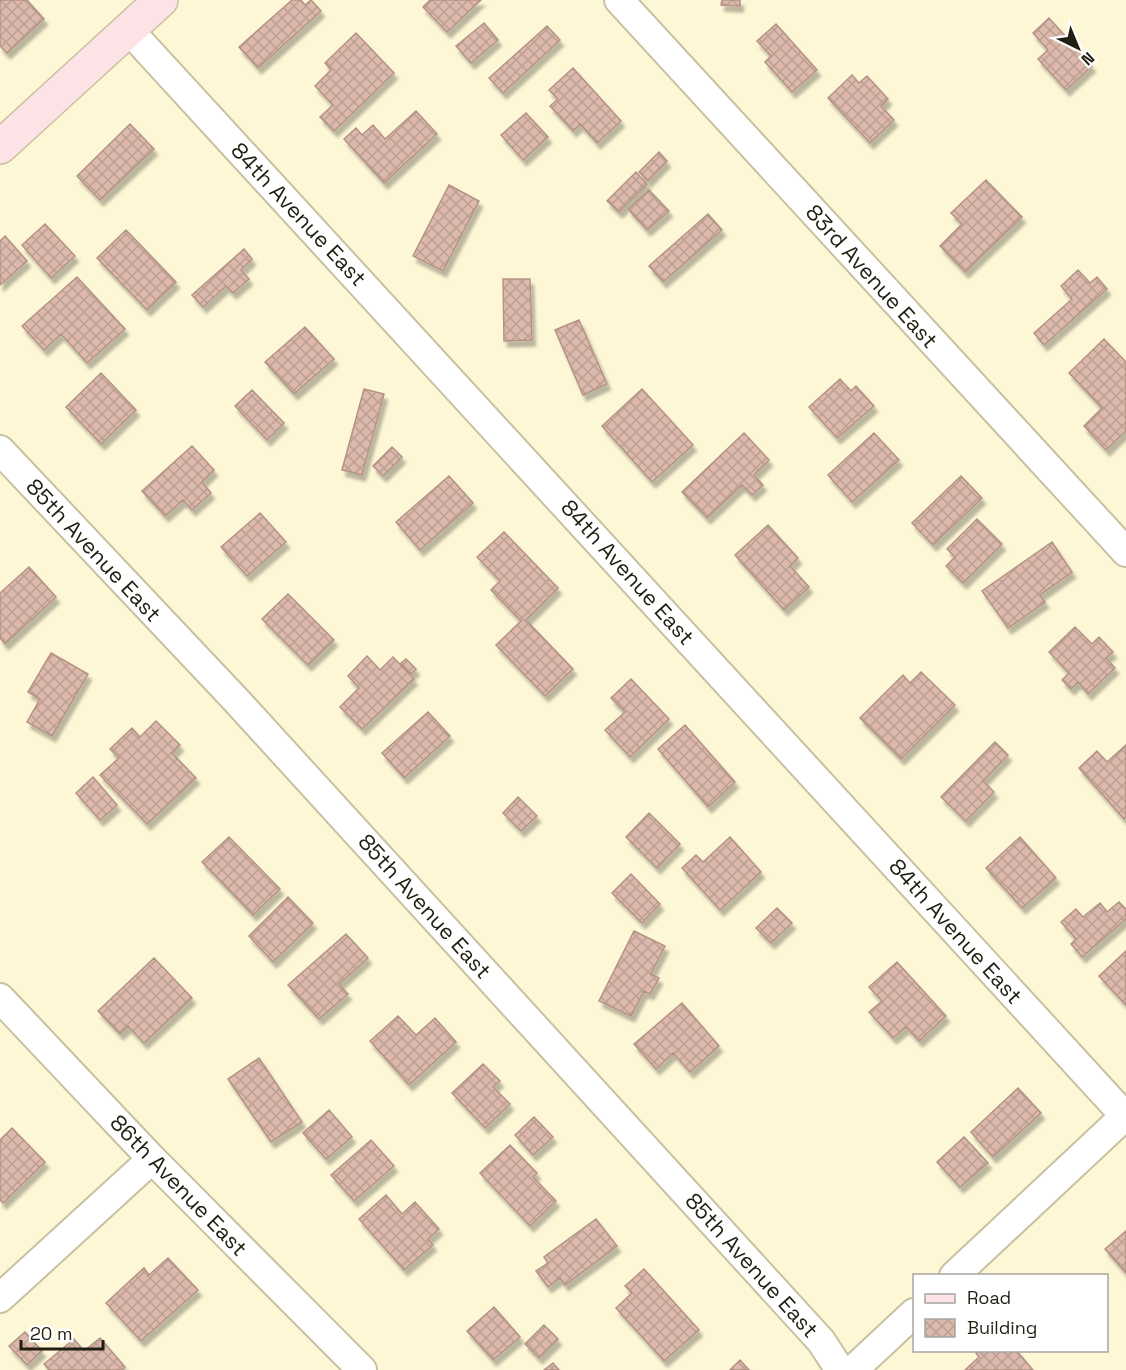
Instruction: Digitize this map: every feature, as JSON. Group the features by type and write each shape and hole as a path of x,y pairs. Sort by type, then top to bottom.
{"main road":[{"path":"0,147 161,0"}],"street":[{"name":"83rd Avenue East","path":"619,0 1126,552"},
{"name":"84th Avenue East","path":"129,30 1126,1116"},
{"name":"85th Avenue East","path":"0,450 268,734 821,1341 840,1370"},
{"name":"86th Avenue East","path":"0,998 152,1159 362,1370"},
{"path":"955,1274 1126,1116"},
{"path":"0,1298 152,1159"},
{"path":"853,1370 913,1315"}],"building":[{"path":"0,0 27,0 44,19 7,53 0,46"},
{"path":"292,0 301,0 305,5 311,0 321,11 258,68 239,47"},
{"path":"430,0 481,0 447,32 423,7"},
{"path":"722,0 740,0 740,6 721,5"},
{"path":"1049,18 1092,66 1066,90 1038,59 1048,50 1033,33"},
{"path":"484,23 498,40 471,63 456,46"},
{"path":"776,24 817,70 792,92 765,62 771,56 757,41"},
{"path":"547,26 560,40 503,93 489,78"},
{"path":"356,33 394,73 334,131 320,117 333,105 315,86 331,70 325,63"},
{"path":"573,68 621,121 597,143 580,124 573,131 550,106 558,99 549,90"},
{"path":"852,75 859,83 867,76 888,99 881,106 894,120 870,143 828,98"},
{"path":"416,111 437,134 384,183 344,139 356,128 362,135 373,125 385,139"},
{"path":"526,113 548,137 523,160 501,135"},
{"path":"130,124 154,149 100,200 77,176"},
{"path":"659,152 667,161 648,181 639,172"},
{"path":"636,172 647,184 619,212 607,201"},
{"path":"986,180 1022,217 965,272 940,246 962,224 951,213"},
{"path":"449,185 479,201 443,271 413,256"},
{"path":"649,190 669,211 647,230 628,209"},
{"path":"708,214 722,230 663,282 649,266"},
{"path":"45,224 75,256 51,278 22,245"},
{"path":"126,230 176,282 147,310 97,258"},
{"path":"5,236 27,261 0,285 0,241"},
{"path":"244,249 252,259 241,270 249,279 233,293 226,286 203,307 192,295"},
{"path":"1078,270 1090,283 1097,277 1107,289 1044,345 1034,333 1072,299 1061,286"},
{"path":"77,277 125,329 87,363 61,334 44,350 22,326"},
{"path":"503,279 530,279 532,340 504,341"},
{"path":"579,320 607,384 583,395 555,330"},
{"path":"305,327 334,359 294,394 265,362"},
{"path":"1104,339 1126,362 1126,431 1106,450 1084,426 1102,408 1069,373"},
{"path":"101,373 136,410 101,444 66,407"},
{"path":"840,379 851,391 856,386 874,406 837,438 809,407"},
{"path":"364,389 384,394 362,475 342,470"},
{"path":"642,389 693,445 652,482 602,426"},
{"path":"252,390 284,423 267,440 235,406"},
{"path":"744,433 769,460 754,475 763,485 752,495 742,485 707,518 682,492"},
{"path":"874,433 899,460 852,502 828,475"},
{"path":"192,446 214,470 202,482 211,493 192,510 183,500 165,516 142,491"},
{"path":"392,447 402,457 383,476 373,466"},
{"path":"449,476 473,503 420,550 396,522"},
{"path":"961,476 982,498 933,545 912,523"},
{"path":"260,513 286,542 247,576 221,547"},
{"path":"977,519 1002,544 963,583 946,566 955,557 947,549"},
{"path":"768,525 798,558 790,566 809,587 784,610 735,555"},
{"path":"504,532 558,588 526,620 573,669 545,696 496,645 521,621 491,590 500,581 477,557"},
{"path":"1052,542 1072,572 1040,595 1045,602 1008,628 982,591"},
{"path":"29,567 56,597 5,644 0,638 0,593"},
{"path":"288,594 334,640 308,665 262,619"},
{"path":"1075,627 1092,644 1099,637 1113,652 1106,658 1115,668 1088,694 1078,682 1071,689 1062,680 1069,673 1049,652"},
{"path":"51,653 88,674 52,736 27,722 40,699 28,692"},
{"path":"367,656 380,670 393,657 414,679 362,729 340,707 359,688 348,676"},
{"path":"406,659 416,669 411,674 401,663"},
{"path":"921,672 955,705 901,759 860,718 903,675 910,683"},
{"path":"631,679 669,719 630,757 605,730 625,712 611,698"},
{"path":"428,712 450,736 404,778 382,753"},
{"path":"156,721 180,745 172,753 196,778 147,824 100,775 119,758 110,749 132,728 140,737"},
{"path":"685,725 735,782 708,807 658,749"},
{"path":"995,742 1008,755 983,781 994,792 966,821 941,797"},
{"path":"1126,745 1126,816 1124,819 1079,768 1097,751 1107,762"},
{"path":"93,777 117,805 100,820 76,793"},
{"path":"518,797 537,816 521,831 503,813"},
{"path":"649,813 680,844 657,868 626,837"},
{"path":"229,837 280,889 253,915 202,862"},
{"path":"730,837 761,872 720,910 682,868 696,855 703,862"},
{"path":"1020,837 1056,878 1022,908 986,868"},
{"path":"631,874 660,904 642,923 612,893"},
{"path":"288,897 313,923 273,962 249,936"},
{"path":"1119,902 1126,909 1126,919 1082,957 1071,944 1076,939 1061,922 1076,909 1083,917 1100,903 1107,912"},
{"path":"777,908 792,923 771,943 756,928"},
{"path":"634,931 665,946 651,974 659,978 650,994 644,991 631,1016 599,1001"},
{"path":"346,934 368,958 339,984 348,994 319,1019 288,985"},
{"path":"1126,951 1126,1005 1099,976"},
{"path":"154,958 192,998 144,1043 128,1026 120,1034 98,1011"},
{"path":"897,962 946,1016 919,1041 906,1027 893,1038 869,1012 882,1001 869,987"},
{"path":"682,1003 719,1046 690,1072 673,1053 656,1069 634,1044"},
{"path":"398,1016 416,1035 435,1018 456,1042 409,1085 370,1041"},
{"path":"259,1058 302,1122 271,1142 228,1079"},
{"path":"483,1064 500,1081 493,1087 510,1104 485,1128 452,1093"},
{"path":"1018,1088 1041,1113 993,1157 971,1132"},
{"path":"329,1110 352,1137 326,1159 303,1133"},
{"path":"534,1117 553,1137 533,1155 515,1135"},
{"path":"12,1128 45,1162 3,1203 0,1200 0,1140"},
{"path":"964,1137 988,1163 960,1187 937,1162"},
{"path":"371,1140 394,1166 354,1201 331,1175"},
{"path":"510,1145 537,1173 533,1177 556,1201 530,1226 480,1173"},
{"path":"386,1195 402,1214 415,1202 439,1229 428,1239 433,1245 404,1270 359,1219"},
{"path":"596,1219 617,1246 565,1285 560,1278 548,1287 536,1271 548,1263 544,1257"},
{"path":"1126,1231 1126,1273 1105,1249"},
{"path":"168,1258 198,1290 141,1341 106,1303 144,1268 149,1275"},
{"path":"644,1269 699,1330 664,1361 616,1308 632,1293 625,1286"},
{"path":"494,1307 520,1337 493,1360 467,1331"},
{"path":"544,1325 558,1339 539,1358 525,1344"},
{"path":"25,1332 42,1351 27,1365 9,1346"},
{"path":"100,1338 125,1367 122,1370 49,1370 44,1364 74,1339 84,1351"},
{"path":"1018,1352 1033,1370 965,1370 979,1357 976,1353"},
{"path":"740,1360 749,1370 730,1370"},
{"path":"553,1363 559,1370 544,1370"}]}
